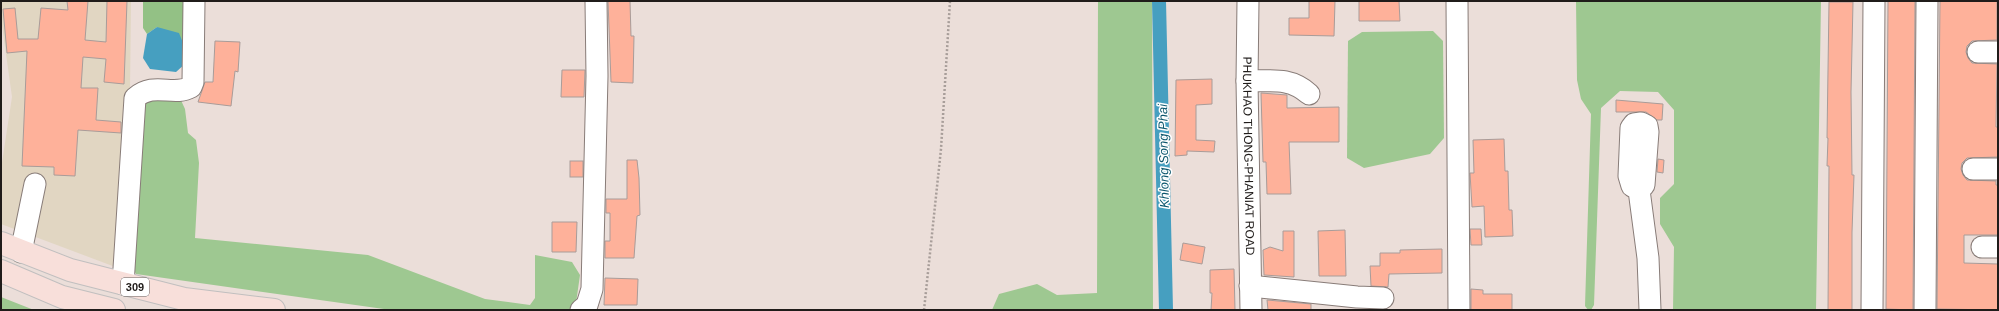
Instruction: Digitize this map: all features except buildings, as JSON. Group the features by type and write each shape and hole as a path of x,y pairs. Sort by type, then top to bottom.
{"main road":[{"name":"309","path":"1,242 21,252 70,270 123,284 184,299 274,310"},
{"name":"309","path":"1,271 62,297 114,310"}],"street":[{"path":"123,284 135,98 142,91 150,89 186,90 191,87 193,82 194,1"},
{"path":"581,310 587,305 592,289 597,76 596,1"},
{"name":"PHUKHAO THONG-PHANIAT ROAD","path":"1248,1 1247,81 1251,310"},
{"path":"1457,1 1459,310"},
{"path":"1872,310 1874,1"},
{"path":"1925,310 1927,1"},
{"path":"1247,81 1285,81 1299,85 1309,94"},
{"path":"1974,169 1998,169"},
{"path":"21,252 35,184"},
{"path":"1639,190 1648,258 1650,310"},
{"path":"1250,286 1383,298"}],"path":[{"path":"924,310 941,149 950,1"}],"shaded area":[{"path":"1,1 131,1 130,92 118,268 1,224 1,169 12,97 1,18"}],"green space":[{"path":"143,1 186,1 185,48 157,27 147,34 143,28"},
{"path":"1098,1 1152,1 1153,310 992,310 999,294 1037,284 1057,295 1097,293"},
{"path":"1576,1 1821,1 1816,310 1673,310 1674,247 1660,224 1660,198 1674,184 1674,110 1658,92 1620,91 1601,108 1594,305 1591,310 1588,310 1585,306 1591,114 1581,99 1577,80"},
{"path":"1433,31 1443,41 1444,138 1430,154 1364,168 1347,158 1348,41 1362,32"},
{"path":"179,96 185,109 188,133 196,140 199,163 195,238 368,255 485,299 530,305 535,298 535,255 572,262 580,275 576,303 569,310 391,310 136,274 131,265 144,100"},
{"path":"1,297 34,310 1,310"}],"water":[{"path":"157,27 179,33 185,48 186,63 176,72 150,69 143,58 147,34"}],"waterway":[{"name":"Khlong Song Phai","path":"1159,1 1166,310"}]}
